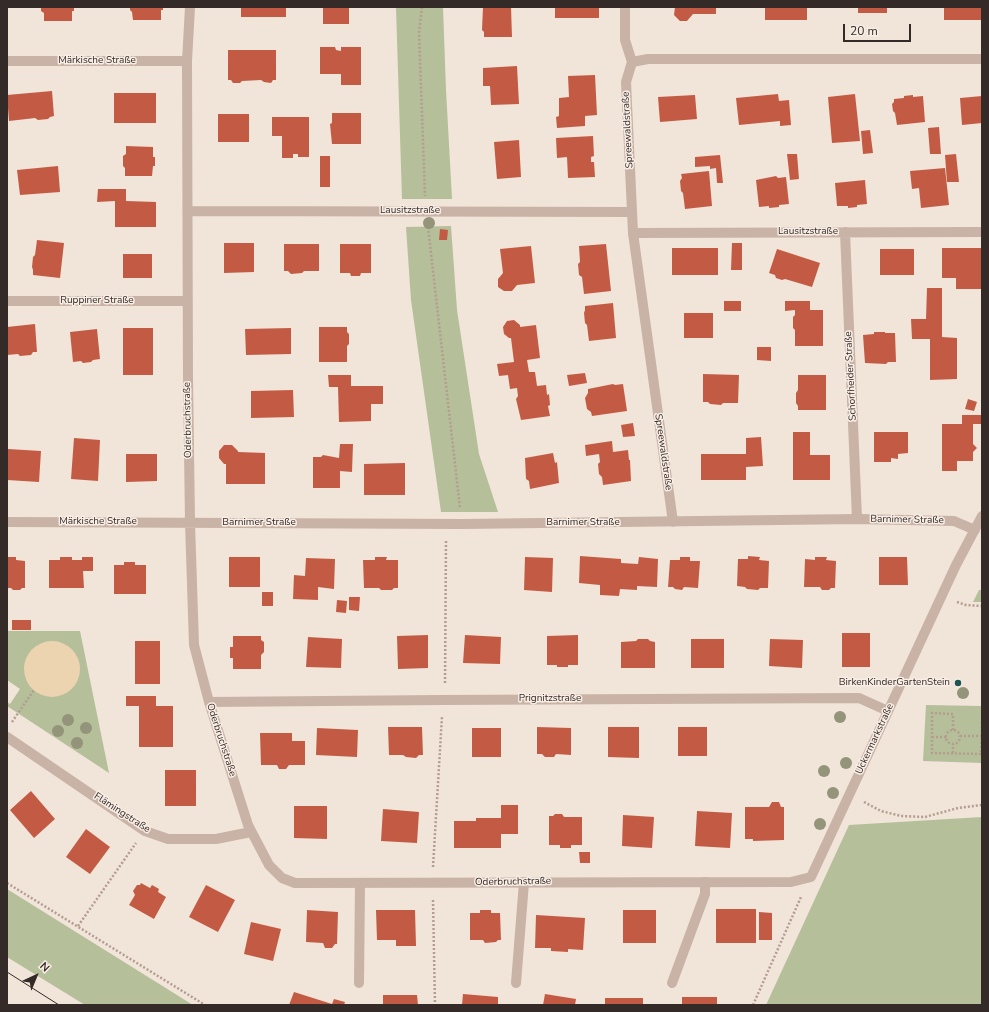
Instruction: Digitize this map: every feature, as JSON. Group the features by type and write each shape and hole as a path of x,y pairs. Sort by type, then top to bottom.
{"street":[{"name":"Oderbruchstraße","path":"190,7 187,61 187,301 190,523 194,645 209,702 251,832 269,865 282,878 295,883 432,884 524,882 791,882 811,877"},
{"path":"625,7 625,40 632,62 648,59 982,59"},
{"name":"Märkische Straße","path":"7,60 187,61"},
{"name":"Spreewaldstraße","path":"632,62 626,82 633,233 673,522"},
{"name":"Lausitzstraße","path":"188,211 632,212"},
{"name":"Schorfheider Straße","path":"845,232 857,519"},
{"name":"Lausitzstraße","path":"633,233 982,232"},
{"name":"Ruppiner Straße","path":"7,300 187,301"},
{"name":"Uckermarkstraße","path":"811,877 956,566 982,516"},
{"name":"Barnimer Straße","path":"190,523 462,524 857,519 954,521 975,530"},
{"name":"Märkische Straße","path":"7,522 190,523"},
{"name":"Prignitzstraße","path":"209,702 859,698 888,711"},
{"name":"Flämingstraße","path":"7,737 145,831 168,839 216,839 251,832"},
{"path":"516,983 524,882"},
{"path":"672,983 705,894 705,882"},
{"path":"359,982 360,883"}],"path":[{"path":"422,7 419,33 426,211 462,524"},
{"path":"942,596 966,605 982,606"},
{"path":"11,724 34,690"},
{"path":"953,730 953,714 932,713 932,753 981,754 982,720"},
{"path":"953,730 960,736 981,736"},
{"path":"946,737 950,731 953,730"},
{"path":"953,744 959,740 960,736"},
{"path":"932,737 946,737"},
{"path":"946,737 949,743 953,744"},
{"path":"953,744 953,753"},
{"path":"849,795 881,811 901,816 925,817 958,808 982,805"},
{"path":"78,926 145,831"},
{"path":"753,1005 811,877"},
{"path":"7,883 205,1005"},
{"path":"432,884 435,1005"}],"green space":[{"path":"396,7 443,7 452,199 402,199"},
{"path":"451,226 457,310 479,454 498,512 441,512 411,300 406,227"},
{"path":"979,590 982,590 982,602 973,602"},
{"path":"7,631 80,631 109,773 7,706 7,702 10,704 20,689 7,680"},
{"path":"926,705 982,706 982,763 923,761"},
{"path":"982,817 982,1005 766,1005 849,825"},
{"path":"7,889 193,1005 85,1005 7,957"}],"sand":[{"path":"46,641 58,641 68,645 76,653 80,663 80,675 76,685 68,693 58,697 46,697 36,693 28,685 24,675 24,663 28,653 36,645"}],"building":[{"path":"41,7 74,7 74,11 72,11 72,21 44,21 44,13 41,11"},
{"path":"130,7 163,7 163,10 161,10 161,20 133,20"},
{"path":"241,7 286,7 286,17 241,17"},
{"path":"323,7 349,7 349,24 323,24"},
{"path":"483,7 511,7 512,37 484,37 484,32 482,30"},
{"path":"555,7 599,7 599,18 555,18"},
{"path":"675,7 716,7 716,14 693,14 687,21 680,21 674,15"},
{"path":"765,7 807,7 807,20 765,20"},
{"path":"858,7 887,7 887,13 858,13"},
{"path":"944,7 982,7 982,20 944,20"},
{"path":"320,47 335,47 336,50 341,51 341,47 361,47 361,85 341,85 341,74 320,74"},
{"path":"228,50 276,50 276,80 273,80 271,83 261,80 233,83 231,80 228,80"},
{"path":"517,66 519,104 491,105 490,86 483,86 483,68"},
{"path":"595,75 597,115 585,116 585,126 557,128 556,117 559,116 559,98 569,97 568,76"},
{"path":"52,91 54,116 48,119 38,120 35,118 9,121 7,95"},
{"path":"114,93 156,93 156,123 114,123"},
{"path":"778,94 779,101 789,100 791,125 780,126 780,121 739,125 736,98"},
{"path":"855,94 860,141 832,143 828,97"},
{"path":"695,95 697,119 660,122 658,97"},
{"path":"913,95 913,97 923,96 925,122 897,125 892,104 894,99"},
{"path":"982,96 982,123 962,125 960,98"},
{"path":"332,113 361,113 361,144 332,144 330,124 332,123"},
{"path":"218,114 249,114 249,142 218,142"},
{"path":"272,117 309,117 309,157 298,157 298,154 293,154 293,158 282,158 282,136 272,136"},
{"path":"939,127 941,154 930,154 928,128"},
{"path":"870,130 873,153 863,154 861,131"},
{"path":"593,136 594,156 591,157 591,162 594,162 595,177 568,178 567,157 557,158 556,138"},
{"path":"519,140 521,177 497,179 494,142"},
{"path":"126,146 153,147 155,166 153,166 152,176 125,176 123,156 126,154"},
{"path":"787,154 797,154 799,179 790,180"},
{"path":"956,154 959,182 947,182 945,155"},
{"path":"720,155 723,183 717,183 716,168 710,169 710,166 695,167 695,157"},
{"path":"320,156 330,156 330,187 320,187"},
{"path":"58,166 60,192 20,195 17,170"},
{"path":"945,168 949,205 921,208 919,188 912,189 910,171"},
{"path":"709,171 712,206 685,209 683,193 681,191 681,174"},
{"path":"776,176 778,178 786,177 789,204 769,208 769,206 759,207 756,180"},
{"path":"865,180 867,204 848,208 848,206 837,206 835,183"},
{"path":"98,189 126,189 126,201 156,202 156,227 115,227 115,201 97,202"},
{"path":"440,229 448,230 447,240 439,240"},
{"path":"37,240 64,243 60,278 33,275 33,257 35,255"},
{"path":"224,243 254,243 254,272 224,273"},
{"path":"732,243 742,243 742,270 731,270"},
{"path":"284,244 319,244 319,271 304,271 302,273 291,274 288,271 284,271"},
{"path":"340,244 371,244 371,273 361,273 360,276 351,276 350,273 340,273"},
{"path":"606,244 611,291 584,294 582,277 579,275 579,246"},
{"path":"531,246 535,283 517,285 512,291 504,291 498,287 498,279 503,273 500,249"},
{"path":"672,248 718,248 718,275 672,275"},
{"path":"942,248 981,248 981,289 956,289 956,278 942,278"},
{"path":"777,249 820,263 812,287 785,279 782,280 769,273"},
{"path":"880,249 914,249 914,275 880,275"},
{"path":"123,254 152,254 152,278 123,278"},
{"path":"927,288 942,288 942,337 957,338 957,379 930,380 930,339 912,339 911,319 926,319"},
{"path":"724,301 741,301 741,311 724,311"},
{"path":"785,301 810,301 810,310 823,310 823,346 795,346 793,317 795,315 795,310 785,311"},
{"path":"613,303 616,338 589,341 587,325 585,323 585,306"},
{"path":"684,313 713,313 713,338 684,338"},
{"path":"514,320 520,325 520,327 536,325 540,358 527,360 529,372 535,372 537,386 546,385 547,395 549,394 550,405 548,406 550,416 521,420 516,399 518,396 517,388 510,389 508,375 499,376 497,364 514,362 511,338 504,334 503,327 507,321"},
{"path":"35,324 37,352 33,352 31,355 7,355 7,327"},
{"path":"319,327 347,327 349,344 347,346 347,362 319,362"},
{"path":"123,328 153,328 153,375 123,375"},
{"path":"291,328 291,354 246,355 245,329"},
{"path":"97,329 100,359 83,363 81,361 73,362 70,332"},
{"path":"874,332 895,333 896,362 888,362 886,364 865,363 863,335 874,334"},
{"path":"757,347 771,347 771,361 757,360"},
{"path":"585,373 587,383 569,386 567,375"},
{"path":"703,374 739,375 738,403 723,403 721,405 703,402"},
{"path":"328,375 351,375 351,386 383,386 383,404 371,404 371,421 339,422 338,387 329,387"},
{"path":"798,375 826,375 826,410 798,410 796,393 798,390"},
{"path":"613,384 623,384 627,411 592,416 591,412 587,409 585,398 588,393 588,389"},
{"path":"293,390 294,417 251,418 251,391"},
{"path":"968,399 977,402 974,411 965,409"},
{"path":"962,415 982,415 982,424 973,424 973,444 977,448 973,452 973,461 957,461 957,471 942,471 942,424 962,424"},
{"path":"633,423 635,436 623,437 621,425"},
{"path":"793,432 810,432 810,455 830,455 830,480 793,480"},
{"path":"874,432 908,432 908,453 898,454 898,459 891,458 891,462 874,462"},
{"path":"761,437 763,466 746,467 746,480 701,480 701,454 746,454 746,438"},
{"path":"74,438 100,440 98,481 71,479"},
{"path":"612,441 613,452 628,450 631,481 603,485 602,477 599,474 599,454 586,456 585,445"},
{"path":"340,444 353,444 352,472 340,471 340,488 313,488 313,457 321,457 323,455 339,458"},
{"path":"224,445 232,445 238,452 265,453 265,484 226,484 226,464 224,464 219,458 219,451"},
{"path":"8,449 41,451 39,482 7,480"},
{"path":"553,453 555,463 557,462 559,483 530,489 529,481 526,479 525,458"},
{"path":"126,454 157,454 157,481 126,482"},
{"path":"405,463 405,495 364,495 364,464"},
{"path":"580,556 621,559 621,563 638,564 639,557 658,559 657,587 637,586 637,590 620,589 619,596 600,595 600,585 579,583"},
{"path":"748,556 760,557 759,560 769,561 768,588 760,588 758,590 737,586 738,559 748,559"},
{"path":"7,557 16,557 16,560 25,561 25,588 13,590 11,588 7,588"},
{"path":"60,557 72,557 72,560 82,560 82,557 93,557 93,571 83,571 84,588 49,588 49,560 60,560"},
{"path":"229,557 260,557 260,587 229,587"},
{"path":"375,557 387,557 386,560 398,560 398,588 394,588 392,590 381,590 379,588 364,588 363,560 375,560"},
{"path":"525,557 553,558 552,592 524,590"},
{"path":"680,557 690,557 690,561 700,561 698,588 684,587 682,590 668,587 670,560 680,560"},
{"path":"815,557 827,557 826,560 836,561 835,588 822,590 820,587 804,587 805,559 815,560"},
{"path":"879,557 907,557 908,585 879,585"},
{"path":"306,558 335,559 334,589 318,587 318,600 293,599 294,575 305,576"},
{"path":"124,562 135,562 135,565 146,565 146,594 114,594 114,565 124,565"},
{"path":"262,592 273,592 273,606 262,606"},
{"path":"349,597 360,597 359,611 349,610"},
{"path":"337,600 347,601 346,613 336,612"},
{"path":"12,620 31,620 31,630 12,630"},
{"path":"842,633 870,633 870,667 842,667"},
{"path":"428,635 428,668 398,669 397,636"},
{"path":"465,635 501,637 500,664 463,663"},
{"path":"578,635 578,665 557,667 557,665 547,665 547,636"},
{"path":"233,636 261,636 261,640 264,642 264,652 261,655 261,669 233,669 233,658 230,658 230,647 233,647"},
{"path":"308,637 342,639 341,668 306,667"},
{"path":"638,639 648,639 655,642 655,668 621,668 621,642 636,641"},
{"path":"691,639 724,639 724,668 691,668"},
{"path":"770,639 803,640 802,668 769,666"},
{"path":"135,641 160,641 160,684 135,684"},
{"path":"126,696 156,696 156,706 173,706 173,747 139,747 139,706 126,706"},
{"path":"388,727 422,727 423,755 419,755 416,758 406,757 403,755 389,755"},
{"path":"537,727 571,728 571,755 556,754 554,757 545,757 542,754 537,754"},
{"path":"608,727 639,727 639,758 608,757"},
{"path":"678,727 707,727 707,756 678,756"},
{"path":"317,728 358,730 357,757 316,755"},
{"path":"472,728 501,728 501,757 472,757"},
{"path":"260,733 292,733 292,741 305,741 305,765 289,765 286,769 279,769 277,765 261,765"},
{"path":"165,770 196,770 196,806 165,806"},
{"path":"31,791 55,819 34,838 10,810"},
{"path":"772,802 779,802 781,807 784,807 784,840 753,841 753,839 745,839 745,807 769,807"},
{"path":"501,805 518,805 518,834 501,834 501,848 454,848 454,821 476,821 476,818 501,818"},
{"path":"294,806 327,806 327,839 294,838"},
{"path":"383,809 419,812 417,843 381,841"},
{"path":"697,811 732,813 730,848 695,846"},
{"path":"555,814 562,814 564,817 582,817 582,845 571,845 571,848 560,848 560,845 549,845 549,816 553,816"},
{"path":"623,815 654,817 652,848 622,846"},
{"path":"86,829 110,847 90,874 66,857"},
{"path":"579,852 590,852 590,863 580,863"},
{"path":"141,883 150,888 152,885 159,889 158,892 166,897 154,919 129,905 135,895 133,891 137,885 140,885"},
{"path":"206,885 235,900 218,932 189,917"},
{"path":"716,909 756,909 756,943 716,943"},
{"path":"307,910 338,912 337,944 335,944 332,948 325,948 323,943 306,942"},
{"path":"376,910 415,910 416,946 396,946 396,940 377,940"},
{"path":"480,910 491,910 491,913 500,913 501,940 485,943 483,940 470,940 470,913 480,913"},
{"path":"623,910 656,910 656,943 623,943"},
{"path":"759,912 772,913 772,940 759,940"},
{"path":"536,915 585,918 583,950 568,949 568,952 551,951 551,948 535,948"},
{"path":"251,922 281,929 273,961 244,954"},
{"path":"294,992 332,1004 334,999 345,1002 344,1005 289,1005"},
{"path":"463,994 498,997 498,1005 462,1005"},
{"path":"545,994 576,999 575,1005 543,1005"},
{"path":"383,995 417,995 418,1005 383,1005"},
{"path":"682,997 717,997 717,1005 682,1005"},
{"path":"605,998 643,998 643,1005 605,1005"}],"tram line":[{"path":"7,972 59,1005"}],"place":[{"name":"BirkenKinderGartenStein","path":"958,683"}]}
